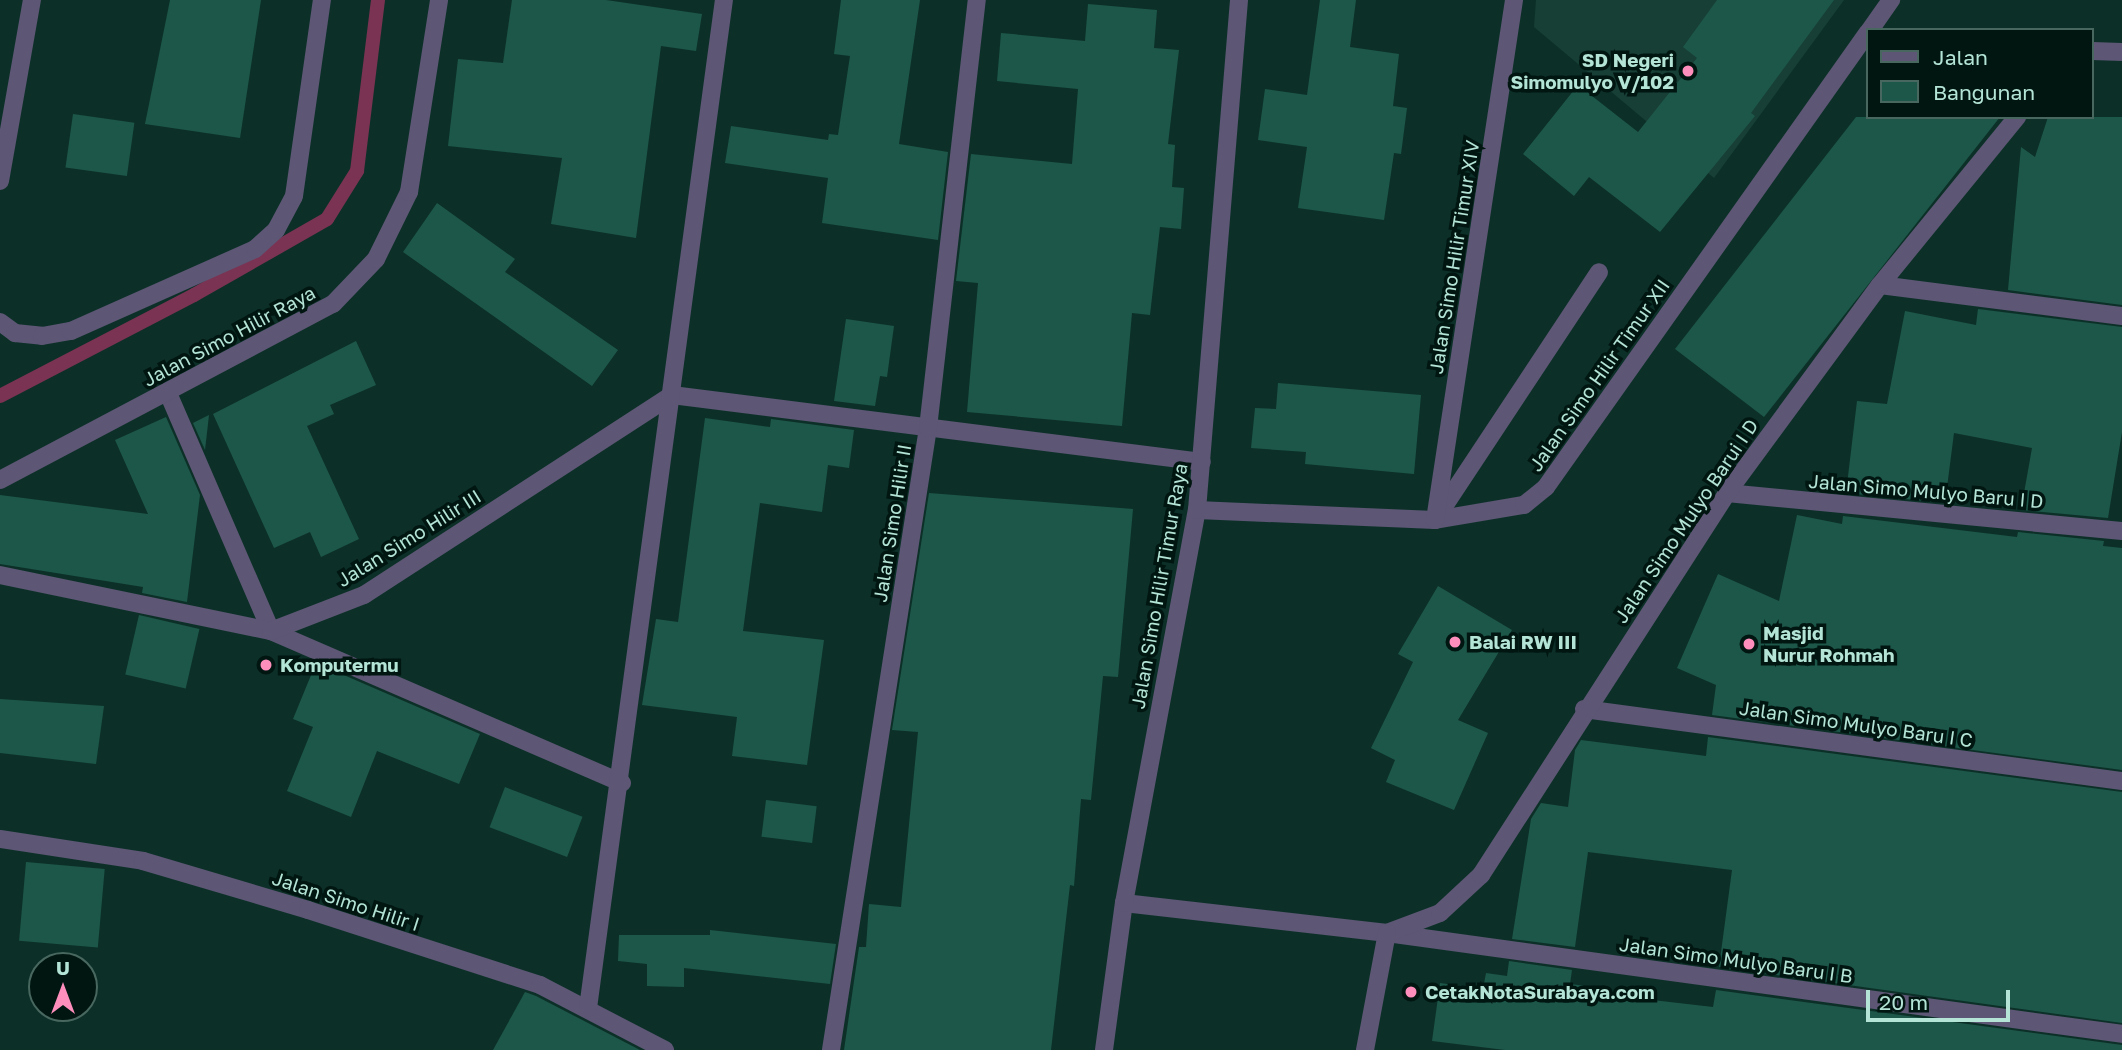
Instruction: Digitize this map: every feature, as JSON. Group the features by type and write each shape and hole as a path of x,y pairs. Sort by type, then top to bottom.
{"street":[{"path":"0,181 32,0"},
{"path":"0,322 15,333 42,336 71,331 255,249 276,230 294,196 322,0"},
{"name":"Jalan Simo Hilir Raya","path":"0,480 333,304 376,259 409,192 439,0"},
{"path":"588,1009 622,783 724,0"},
{"name":"Jalan Simo Hilir II","path":"831,1050 928,428 977,0"},
{"name":"Jalan Simo Hilir Timur Raya","path":"1104,1050 1124,903 1197,510 1239,0"},
{"name":"Jalan Simo Hilir Timur XIV","path":"1435,520 1514,0"},
{"name":"Jalan Simo Hilir Timur XII","path":"1871,28 1891,0"},
{"name":"Jalan Simo Hilir Timur XII","path":"1197,510 1435,520 1524,505 1546,487 1867,34"},
{"path":"2097,50 2122,52"},
{"name":"Jalan Simo Mulyo Barui I D","path":"1387,933 1440,913 1481,875 1584,709 1727,494 1880,285 2015,119"},
{"path":"1435,520 1599,272"},
{"path":"1880,285 2122,316"},
{"path":"168,393 271,631"},
{"path":"671,395 1202,462"},
{"name":"Jalan Simo Hilir III","path":"271,631 364,595 671,395"},
{"name":"Jalan Simo Mulyo Baru I D","path":"1727,494 2122,531"},
{"path":"0,575 271,631 622,783"},
{"name":"Jalan Simo Mulyo Baru I C","path":"1584,709 2122,781"},
{"name":"Jalan Simo Hilir I","path":"0,839 143,861 540,985 665,1050"},
{"name":"Jalan Simo Mulyo Baru I B","path":"1124,903 1387,933 2122,1034"},
{"path":"1364,1050 1387,933"}],"shaded area":[{"name":"SD Negeri Simomulyo V/102","path":"1536,0 1844,0 1714,178 1534,27"}],"building":[{"path":"170,0 261,0 240,138 145,124"},
{"path":"512,0 606,0 702,14 696,51 661,46 636,238 551,224 562,158 448,146 458,59 503,63"},
{"path":"841,0 920,0 899,144 948,152 938,240 822,223 828,178 725,163 731,126 828,140 829,134 838,135 850,56 834,54"},
{"path":"1320,0 1356,0 1350,47 1399,54 1393,106 1407,108 1401,154 1394,153 1384,220 1298,208 1307,147 1258,140 1265,89 1307,95"},
{"path":"1717,0 1834,0 1751,113 1755,116 1660,232 1589,177 1574,196 1523,154 1578,85 1638,132 1697,58 1683,47"},
{"path":"1088,4 1157,10 1154,48 1179,50 1168,144 1175,145 1172,187 1184,188 1181,229 1160,227 1150,315 1132,313 1122,426 967,412 978,283 956,281 971,154 1072,164 1078,89 997,81 1001,33 1085,41"},
{"path":"73,114 134,123 127,176 65,167"},
{"path":"1856,117 1998,119 1764,417 1675,349"},
{"path":"2122,117 2122,305 2008,290 2021,147 2035,157 2047,119"},
{"path":"437,203 515,259 505,272 618,350 592,386 403,252"},
{"path":"1978,309 2122,327 2122,432 2108,518 2021,510 2032,448 1954,433 1945,503 1846,493 1857,401 1887,404 1905,311 1976,325"},
{"path":"846,319 894,326 887,377 880,376 875,406 834,401"},
{"path":"356,341 376,385 330,405 334,414 307,426 359,539 321,557 310,532 274,548 213,414"},
{"path":"1278,383 1421,395 1414,474 1305,464 1306,452 1251,448 1255,408 1276,409"},
{"path":"209,415 205,450 193,423"},
{"path":"166,417 200,495 187,602 142,593 143,587 0,564 0,495 148,514 115,440"},
{"path":"705,418 770,427 771,419 854,430 849,468 828,465 822,512 760,503 743,631 824,640 807,765 732,756 737,717 642,705 656,619 678,622"},
{"path":"929,493 1133,509 1118,677 1103,676 1091,800 1081,799 1074,886 1070,885 1051,1050 844,1050 859,947 866,947 869,904 901,907 918,732 892,730"},
{"path":"1797,515 1842,524 1843,516 2017,537 2018,532 2104,541 2103,546 2122,548 2122,770 1712,715 1716,685 1677,668 1718,574 1779,601"},
{"path":"1438,586 1512,630 1458,720 1488,733 1454,810 1386,782 1395,760 1371,748 1413,662 1398,654"},
{"path":"139,615 199,629 186,688 125,674"},
{"path":"316,663 480,734 459,784 377,751 351,817 287,791 313,727 293,719"},
{"path":"0,699 104,706 96,764 0,753"},
{"path":"1708,737 2122,792 2122,1023 1719,967 1732,870 1588,852 1575,947 1512,939 1531,819 1541,803 1568,807 1575,750 1581,740 1706,756"},
{"path":"505,787 582,817 567,857 490,827"},
{"path":"766,800 817,806 812,843 761,837"},
{"path":"26,862 105,869 98,948 19,941"},
{"path":"710,930 836,944 830,984 684,968 684,987 647,986 647,964 618,961 619,935 710,935"},
{"path":"1509,961 1572,970 1570,984 1610,989 1609,995 1713,1007 1716,990 2122,1045 2122,1050 1505,1050 1432,1041 1440,983 1483,989 1486,973 1507,976"},
{"path":"525,992 536,996 640,1050 493,1050"}],"waterway":[{"path":"0,396 194,295 327,219 357,171 378,0"}],"place":[{"name":"SD Negeri Simomulyo V/102","path":"1688,71"},
{"name":"Balai RW III","path":"1455,642"},
{"name":"Masjid Nurur Rohmah","path":"1749,644"},
{"name":"Komputermu","path":"266,665"},
{"name":"CetakNotaSurabaya.com","path":"1411,992"}]}
